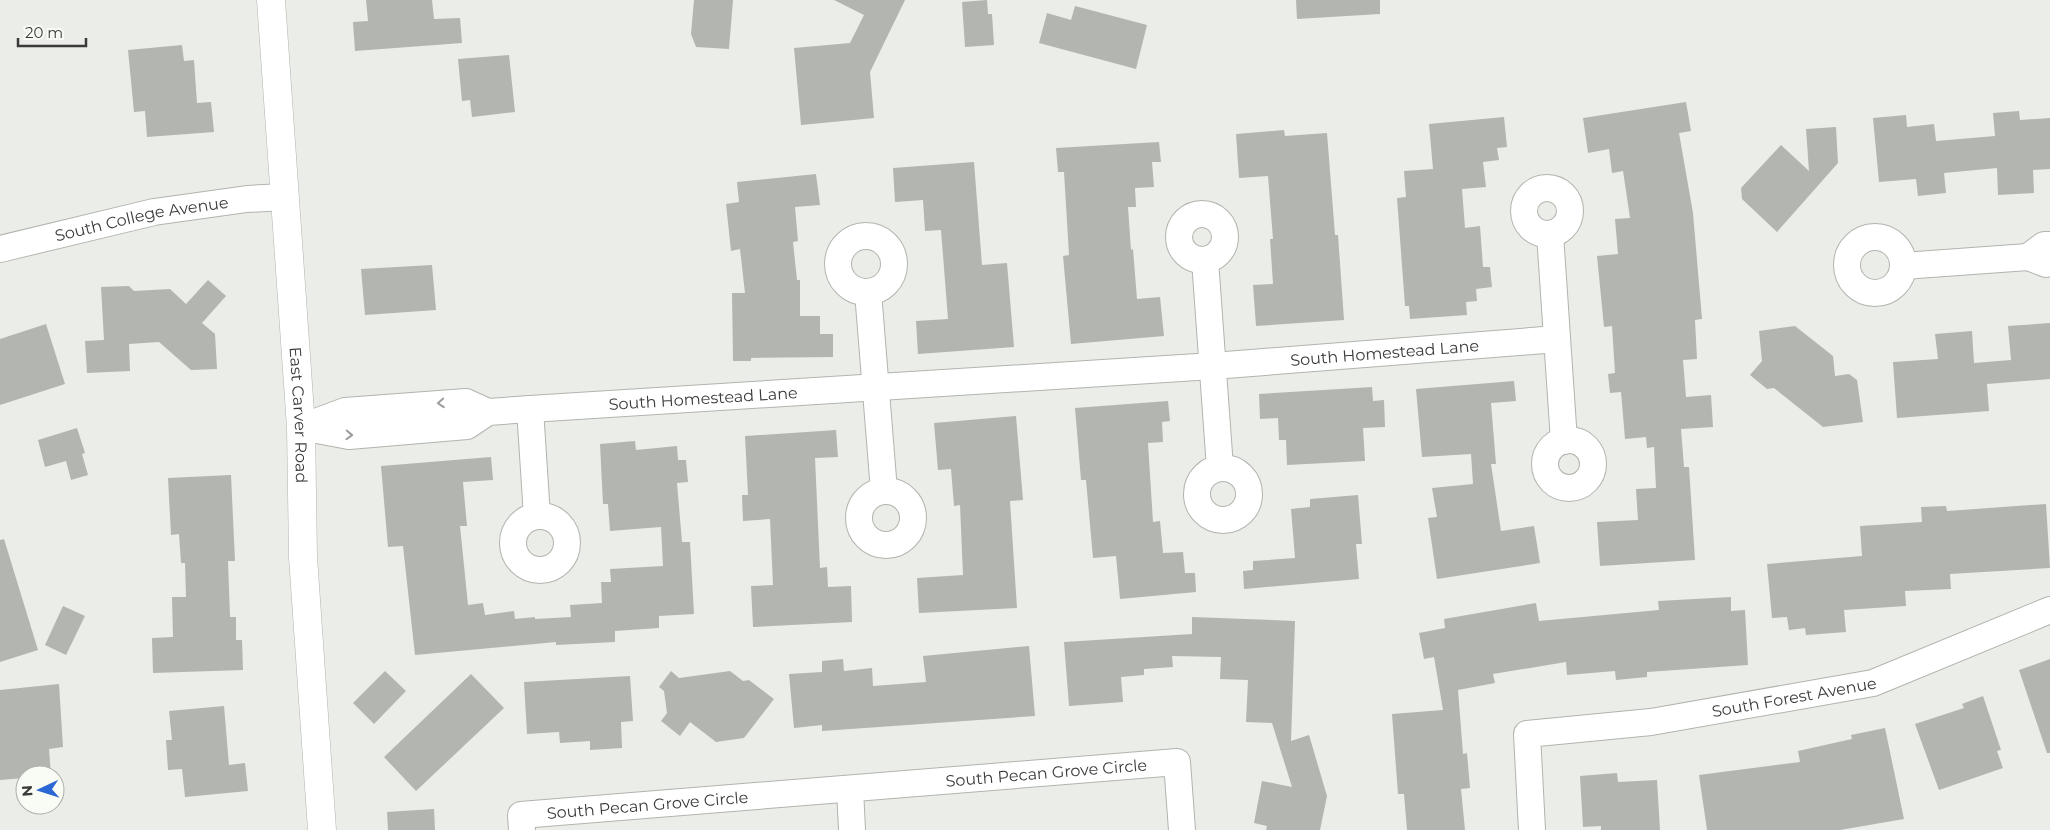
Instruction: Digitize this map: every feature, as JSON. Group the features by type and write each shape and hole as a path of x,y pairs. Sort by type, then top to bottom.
{"street":[{"name":"East Carver Road","path":"271,0 301,427 303,557 322,830"},
{"name":"South College Avenue","path":"0,249 154,212 247,199 284,197"},
{"path":"1550,234 1564,441"},
{"path":"1903,266 2043,255"},
{"path":"1205,260 1220,468"},
{"path":"868,292 884,491"},
{"name":"South Homestead Lane","path":"301,427 349,436 468,426 488,412 530,408 1213,366 1557,339"},
{"path":"530,408 537,516"},
{"name":"South Forest Avenue","path":"1532,830 1526,734 1651,722 1873,683 2050,610"},
{"name":"South Pecan Grove Circle","path":"522,830 521,815 1177,762 1182,830"},
{"path":"850,788 852,830"}],"building":[{"path":"366,0 432,0 434,19 460,18 462,43 355,51 353,22 368,21"},
{"path":"694,0 733,0 729,49 696,47 691,34"},
{"path":"834,0 905,0 870,72 874,118 801,125 794,48 850,43 864,15"},
{"path":"987,0 988,14 992,14 994,45 965,47 962,2"},
{"path":"1296,0 1380,0 1380,14 1297,19"},
{"path":"1075,6 1147,25 1136,69 1039,43 1047,13 1071,20"},
{"path":"182,45 184,61 194,60 197,103 211,102 214,132 147,137 145,111 134,112 128,50"},
{"path":"509,55 515,112 472,117 470,100 462,101 458,59"},
{"path":"1686,102 1691,131 1679,133 1693,213 1702,319 1695,320 1697,359 1683,360 1686,397 1711,395 1713,427 1681,429 1684,467 1689,467 1695,560 1600,566 1597,522 1638,520 1636,489 1656,488 1654,447 1647,448 1646,437 1625,439 1621,392 1610,393 1608,374 1615,373 1612,326 1604,327 1597,256 1618,254 1615,219 1630,218 1623,171 1612,173 1609,149 1588,153 1583,118"},
{"path":"2019,111 2020,120 2050,118 2050,169 2033,170 2034,193 1998,195 1997,168 1944,173 1946,193 1918,196 1916,179 1879,182 1873,118 1906,115 1907,127 1934,124 1936,141 1995,136 1993,113"},
{"path":"1504,117 1507,147 1497,148 1499,160 1483,162 1486,187 1462,189 1465,228 1480,226 1483,267 1490,267 1492,287 1476,289 1477,301 1466,302 1467,315 1410,319 1409,306 1405,306 1397,198 1406,197 1404,171 1433,169 1429,124"},
{"path":"1836,127 1838,163 1777,232 1742,199 1741,188 1781,145 1809,171 1806,129"},
{"path":"1284,130 1285,136 1327,133 1335,235 1338,235 1344,320 1256,326 1253,285 1273,284 1270,239 1273,239 1268,176 1239,178 1236,134"},
{"path":"1159,142 1161,162 1152,162 1154,187 1135,188 1136,207 1128,207 1137,299 1160,297 1164,336 1071,344 1063,256 1069,255 1064,172 1058,172 1056,148"},
{"path":"974,162 982,265 1007,263 1014,347 918,354 916,321 948,319 941,230 925,231 923,200 895,202 893,168"},
{"path":"816,174 820,205 795,207 798,241 793,242 797,280 800,280 800,316 820,316 820,334 833,334 833,357 751,358 751,361 733,361 732,293 745,293 740,249 731,251 726,204 739,202 737,182"},
{"path":"432,265 436,310 365,315 361,269"},
{"path":"208,280 226,296 202,323 215,334 217,369 191,370 159,342 129,344 130,371 87,373 85,341 104,340 101,287 129,286 134,291 170,289 186,304"},
{"path":"2050,323 2050,379 1987,384 1989,411 1897,418 1893,362 1938,359 1935,334 1972,331 1974,363 2011,360 2008,326"},
{"path":"46,324 65,384 0,405 0,339"},
{"path":"1795,326 1833,356 1835,376 1849,374 1857,380 1863,422 1823,427 1774,388 1767,389 1750,375 1762,361 1759,331"},
{"path":"1514,381 1516,401 1491,403 1496,464 1491,464 1501,531 1534,526 1540,563 1437,579 1428,518 1437,517 1432,488 1473,484 1471,454 1422,457 1416,389"},
{"path":"1372,387 1373,401 1384,400 1385,427 1363,428 1365,461 1287,465 1286,440 1279,440 1278,418 1260,419 1259,394"},
{"path":"1168,401 1170,421 1162,422 1163,442 1148,443 1153,522 1160,521 1163,553 1183,552 1185,573 1195,573 1196,592 1120,599 1116,556 1093,558 1086,480 1081,480 1075,408"},
{"path":"1016,416 1023,500 1010,501 1017,608 919,613 917,578 963,575 960,505 954,506 951,469 938,470 934,423"},
{"path":"77,428 85,453 82,454 88,475 71,480 66,461 45,467 38,440"},
{"path":"836,430 838,457 815,458 820,568 827,567 828,587 851,586 852,622 753,627 751,586 773,585 770,519 743,521 742,495 748,495 745,436"},
{"path":"635,441 636,450 677,446 678,460 686,460 688,482 677,483 682,542 690,542 694,614 659,616 659,628 615,631 615,642 556,645 556,642 415,655 403,546 388,547 381,466 491,457 493,480 463,482 467,526 460,526 468,605 483,603 485,615 514,611 515,619 571,617 570,605 602,603 601,582 611,582 610,569 663,566 661,527 610,531 608,504 603,504 600,444"},
{"path":"231,475 235,561 228,561 230,617 236,617 236,640 242,640 243,670 153,673 152,638 173,637 172,597 186,597 185,563 181,563 179,534 171,535 168,478"},
{"path":"1358,495 1362,544 1356,544 1359,579 1244,589 1243,571 1253,570 1253,561 1295,558 1291,509 1310,507 1310,499"},
{"path":"2046,504 2050,568 1950,574 1951,589 1905,591 1906,606 1844,610 1846,632 1806,635 1805,628 1789,630 1787,617 1772,618 1767,564 1862,556 1860,526 1922,522 1921,507 1946,506 1947,511"},
{"path":"4,539 38,650 0,662 0,540"},
{"path":"1731,597 1731,611 1745,610 1748,665 1647,672 1647,677 1616,680 1615,671 1567,675 1566,662 1493,674 1495,683 1458,690 1463,754 1467,753 1470,788 1461,789 1465,830 1407,830 1404,794 1398,794 1392,714 1443,710 1434,657 1424,659 1419,633 1445,628 1444,619 1536,603 1539,621 1659,610 1658,601"},
{"path":"63,606 85,616 66,655 45,645"},
{"path":"1192,617 1295,621 1291,741 1309,735 1327,796 1320,830 1266,830 1267,826 1254,823 1262,781 1292,787 1272,723 1246,722 1248,680 1220,679 1221,657 1172,656 1173,667 1144,669 1144,675 1121,677 1123,702 1069,706 1064,642 1192,634"},
{"path":"1029,646 1035,716 822,731 822,725 794,728 789,674 822,672 822,661 843,659 844,671 872,668 873,686 926,682 923,656"},
{"path":"2050,659 2050,753 2047,753 2019,670"},
{"path":"385,671 406,691 374,724 353,703"},
{"path":"671,671 679,678 730,671 743,681 749,680 774,699 744,738 716,742 690,722 680,736 661,721 667,713 664,691 659,687"},
{"path":"471,674 504,708 416,791 384,757"},
{"path":"630,676 633,721 621,722 622,748 590,750 590,741 560,743 559,732 527,734 524,682"},
{"path":"59,684 63,747 49,749 50,765 15,765 15,779 0,780 0,690"},
{"path":"1983,696 2001,750 1997,751 2003,768 1939,790 1915,724 1964,708 1962,704"},
{"path":"224,706 229,765 245,763 248,791 185,797 182,769 168,770 166,740 172,740 169,711"},
{"path":"1885,728 1904,819 1840,830 1707,830 1699,775 1800,762 1798,751 1852,739 1851,735"},
{"path":"1617,773 1618,782 1657,780 1660,830 1601,830 1601,826 1583,827 1580,776"},
{"path":"434,809 435,830 388,830 387,812"}]}
